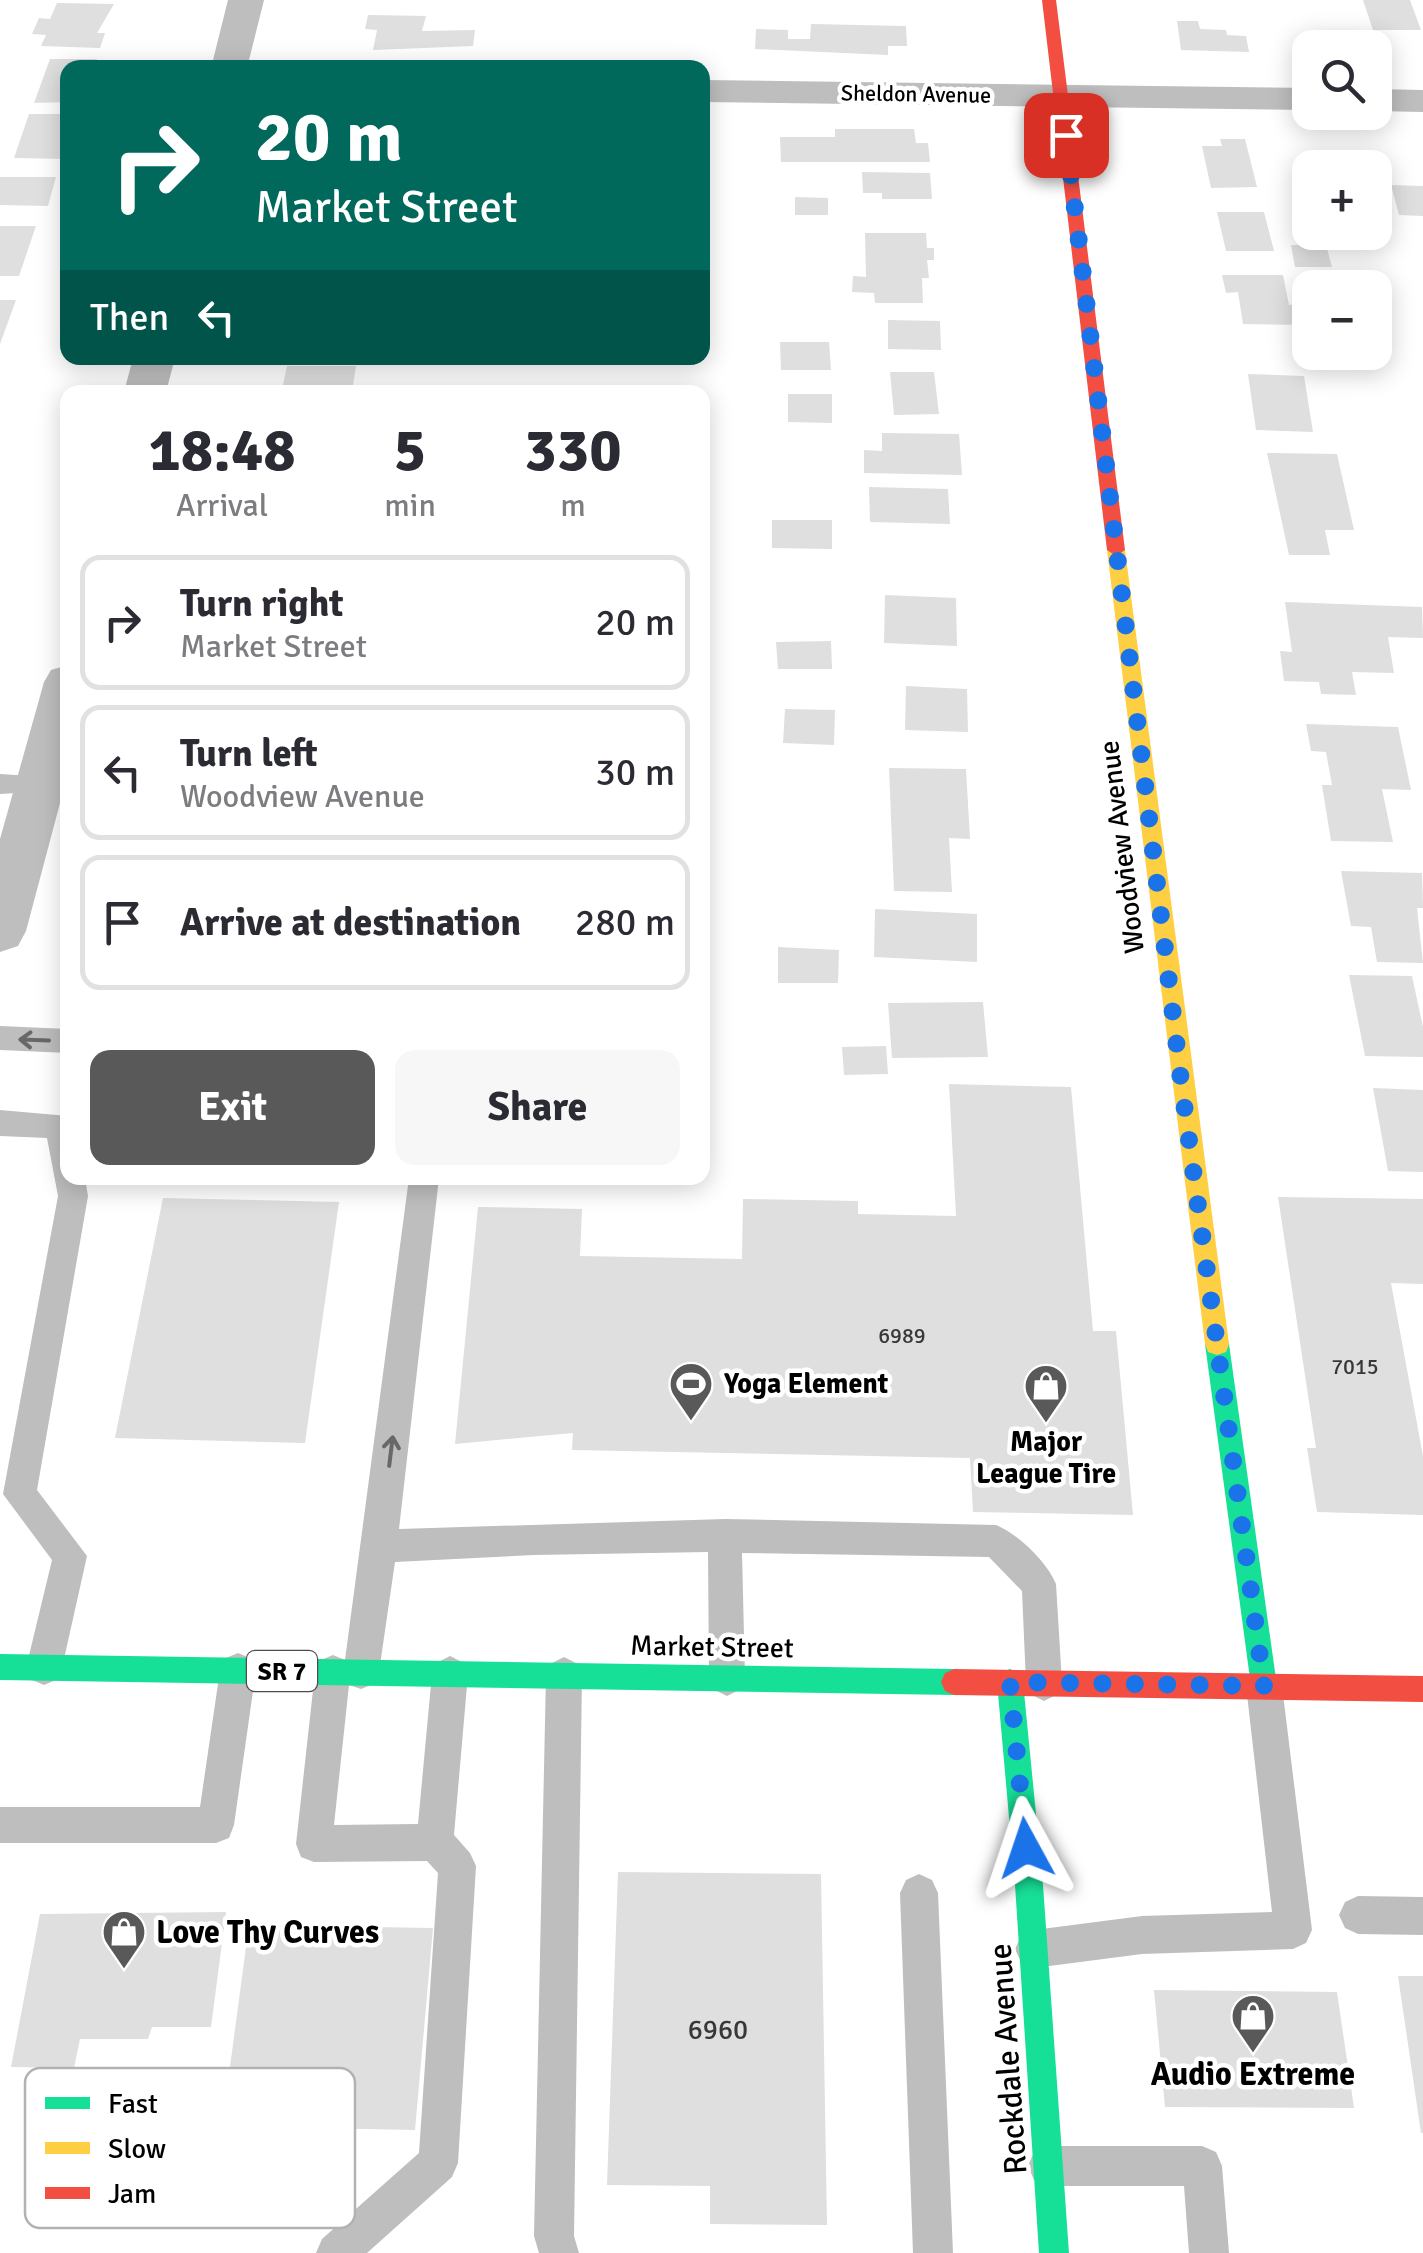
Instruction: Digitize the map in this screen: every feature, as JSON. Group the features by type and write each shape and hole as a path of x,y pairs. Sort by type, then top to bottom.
{"street":[{"path":"231,60 246,0"},
{"name":"Woodview Avenue","path":"1050,0 1182,1089 1264,1686"},
{"name":"Sheldon Avenue","path":"710,91 1292,99"},
{"path":"1392,100 1423,100"},
{"path":"0,931 20,784 60,699"},
{"name":"Market Street","path":"0,1667 1423,1689"},
{"name":"Rockdale Avenue","path":"1027,1682 1034,1950 1054,2253"}],"lane":[{"path":"0,1038 60,1041"},
{"path":"0,1122 59,1126 60,1131"},
{"path":"44,1668 70,1556 20,1494 73,1196 71,1185"},
{"path":"423,1185 380,1548 347,1672 314,1844 435,1842"},
{"path":"725,1536 728,1678"},
{"path":"380,1548 506,1537 996,1541 1039,1584 1027,1682"},
{"path":"0,1825 216,1826 238,1670"},
{"path":"336,2253 438,2163 457,1866 435,1842 450,1674"},
{"path":"560,2253 554,2236 564,1675"},
{"path":"1034,1950 1142,1935 1293,1930 1264,1686"},
{"path":"919,1893 933,2253"},
{"path":"1358,1915 1423,1916"},
{"path":"1048,2166 1202,2166 1210,2253"}],"building":[{"path":"1363,0 1410,0 1421,30 1392,30 1373,30"},
{"path":"57,3 114,4 97,33 105,33 100,48 41,46 46,35 32,34 39,18 50,19"},
{"path":"368,15 426,16 422,31 475,30 473,46 373,50 377,30 365,29"},
{"path":"1177,21 1198,21 1200,29 1246,36 1249,52 1181,50"},
{"path":"811,24 906,26 907,46 888,46 888,55 755,49 756,29 788,30 788,39 810,39"},
{"path":"50,59 97,59 60,60 60,102 34,103"},
{"path":"29,114 60,114 60,159 14,158"},
{"path":"835,129 914,129 916,143 928,143 930,162 781,162 780,137 835,137"},
{"path":"1220,139 1245,139 1257,187 1211,188 1202,146 1222,146"},
{"path":"862,172 930,173 932,199 882,199 882,193 863,193"},
{"path":"0,177 56,177 48,206 0,205"},
{"path":"1392,185 1423,186 1423,216 1399,215"},
{"path":"795,197 828,198 828,215 795,215"},
{"path":"1217,212 1264,212 1274,251 1226,251"},
{"path":"0,226 36,226 19,276 0,276"},
{"path":"865,233 926,233 927,248 934,248 934,260 927,260 929,278 922,278 923,303 875,303 874,293 852,292 853,276 866,277"},
{"path":"1291,245 1292,250 1327,250 1332,267 1295,267"},
{"path":"1222,275 1283,275 1289,305 1292,304 1292,325 1243,324 1238,292 1226,293"},
{"path":"0,300 16,300 0,344"},
{"path":"888,320 940,321 941,350 888,349"},
{"path":"780,342 829,342 831,370 781,370"},
{"path":"287,366 356,366 353,385 283,385"},
{"path":"890,372 934,372 939,414 894,415"},
{"path":"1248,374 1304,376 1313,432 1256,430"},
{"path":"788,394 832,394 832,423 788,422"},
{"path":"882,433 959,434 962,475 864,473 864,450 882,451"},
{"path":"1267,453 1337,454 1354,530 1325,530 1330,555 1289,555"},
{"path":"869,487 948,489 950,524 870,522"},
{"path":"772,520 832,520 832,549 772,548"},
{"path":"885,595 956,598 957,646 884,643"},
{"path":"1285,602 1422,607 1423,638 1388,637 1394,673 1352,672 1356,695 1321,694 1319,682 1284,681 1280,651 1292,652"},
{"path":"831,641 832,669 778,669 776,642"},
{"path":"906,686 967,689 968,732 905,730"},
{"path":"785,709 835,710 834,745 783,743"},
{"path":"1306,724 1398,727 1411,790 1382,789 1393,842 1331,841 1322,785 1332,785 1326,752 1311,751"},
{"path":"889,768 966,769 970,839 949,838 952,892 894,891"},
{"path":"1341,871 1422,873 1423,908 1417,908 1423,963 1377,962 1371,927 1351,926"},
{"path":"875,909 977,914 977,962 874,957"},
{"path":"778,947 839,950 838,983 778,983"},
{"path":"1349,975 1412,976 1423,1027 1423,1057 1365,1056"},
{"path":"983,1002 988,1057 892,1058 888,1003"},
{"path":"886,1046 888,1074 844,1075 842,1047"},
{"path":"949,1084 1071,1087 1093,1331 1116,1331 1133,1515 973,1512 970,1458 572,1450 573,1433 455,1444 478,1207 582,1209 580,1256 742,1259 743,1199 858,1201 858,1214 956,1216"},
{"path":"1373,1088 1423,1090 1423,1172 1388,1171"},
{"path":"1278,1197 1423,1199 1423,1284 1391,1283 1423,1456 1423,1515 1317,1512 1307,1448 1316,1448"},
{"path":"163,1198 339,1202 305,1443 115,1438"},
{"path":"618,1872 821,1874 827,2225 710,2224 710,2186 607,2185"},
{"name":"Love Thy Curves","path":"226,1912 211,2027 152,2027 148,2039 80,2039 74,2068 11,2067 40,1914"},
{"path":"249,1925 433,1928 415,2130 355,2129 355,2068 230,2068"},
{"path":"1398,1976 1423,1976 1423,2133 1421,2133"},
{"name":"Audio Extreme","path":"1154,1990 1337,1992 1354,2108 1165,2107"}],"traffic: fast":[{"path":"1217,1344 1264,1686"},
{"path":"0,1667 954,1682"},
{"path":"1010,1682 1029,1885 1054,2253"}],"traffic: slow":[{"path":"1116,550 1217,1344"}],"traffic: jam":[{"path":"1049,0 1116,550"},
{"path":"954,1682 1423,1689"}],"place":[{"name":"Yoga Element","path":"691,1422"},
{"name":"Major League Tire","path":"1046,1424"},
{"name":"Love Thy Curves","path":"124,1970"},
{"name":"Audio Extreme","path":"1253,2054"}],"route":[{"path":"1026,1848 1010,1682 1264,1686 1182,1089 1066,135"}]}
